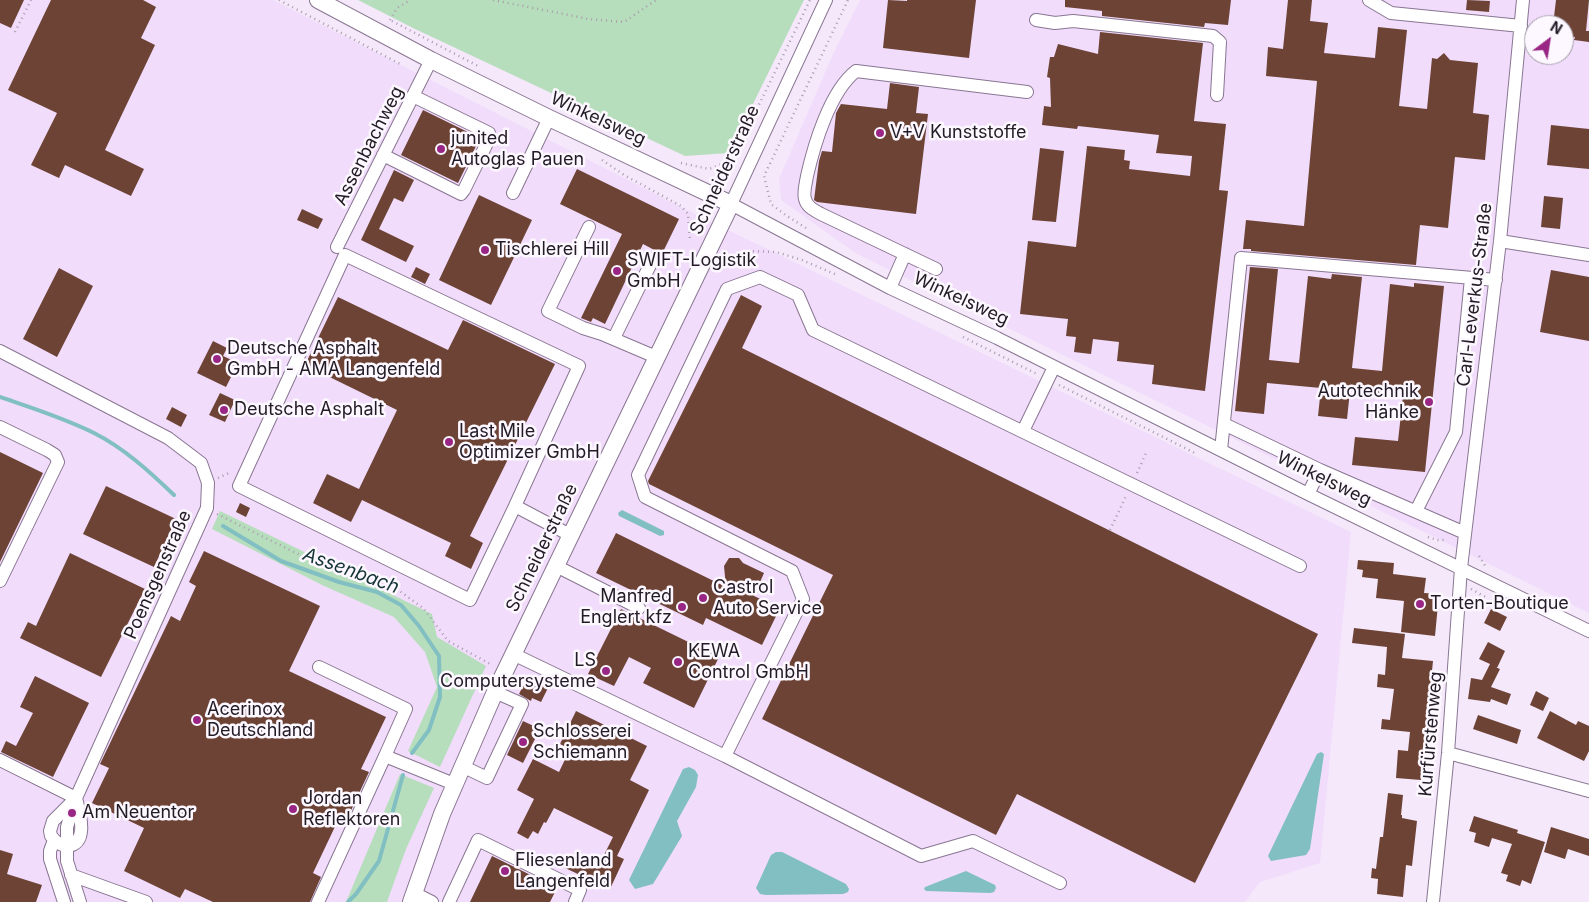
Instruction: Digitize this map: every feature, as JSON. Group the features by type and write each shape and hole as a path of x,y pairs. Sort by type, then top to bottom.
{"main road":[{"name":"Winkelsweg","path":"318,0 432,60 549,118 731,204"},
{"name":"Schneiderstraße","path":"413,897 454,784 495,692 731,204"}],"street":[{"name":"Schneiderstraße","path":"731,204 826,0"},
{"path":"1369,0 1391,12 1521,26"},
{"name":"Carl-Leverkus-Straße","path":"1461,568 1496,280 1523,0"},
{"path":"1036,20 1055,23 1073,20 1213,36 1220,42 1217,95"},
{"name":"Assenbachweg","path":"337,247 432,60"},
{"path":"936,269 821,214 809,207 805,201 804,193 813,150 831,104 845,82 856,71 1027,92"},
{"path":"383,155 461,194 464,190 490,137 488,133 413,96"},
{"path":"513,193 549,118"},
{"name":"Winkelsweg","path":"731,204 890,288 997,338 1308,494 1589,630"},
{"path":"589,227 548,311 583,328 614,338 656,357"},
{"path":"1500,241 1589,255"},
{"path":"890,288 905,254"},
{"path":"345,255 579,366 515,506 470,600 239,486 345,255"},
{"path":"1221,450 1241,258 1496,280"},
{"path":"614,338 653,259"},
{"path":"725,756 803,598 792,571 645,497 638,475 727,289 760,277 798,295 813,330 1300,566"},
{"path":"1416,511 1456,432 1471,278"},
{"name":"Poensgenstraße","path":"0,351 168,438 201,463 208,482 207,508 76,798 67,827 67,861 80,902"},
{"path":"1023,431 1054,366"},
{"path":"1224,424 1320,470 1465,533"},
{"path":"0,427 47,450 55,455 58,462 0,581"},
{"path":"1456,432 1477,433"},
{"path":"1308,494 1320,470"},
{"path":"515,506 570,535"},
{"path":"556,566 639,608"},
{"name":"Kurfürstenweg","path":"1433,902 1448,753 1461,568"},
{"path":"513,654 725,756 921,856 973,841 1060,883"},
{"path":"318,902 406,709 319,667"},
{"path":"462,766 487,778 522,704 495,692"},
{"path":"1448,753 1589,791"},
{"path":"385,756 454,784"},
{"path":"0,760 76,798"},
{"path":"76,798 82,832 77,841 67,846 54,840 50,831 53,821 76,798"},
{"path":"54,840 50,851 50,859 64,902"},
{"path":"449,902 478,840 580,890 575,902"},
{"path":"71,875 146,902"},
{"path":"413,897 432,902"}],"path":[{"path":"15,32 31,0"},
{"path":"279,0 402,65"},
{"path":"390,20 397,8 410,0"},
{"path":"493,0 589,19 624,22 656,0"},
{"path":"674,162 709,169 732,160 810,0"},
{"path":"810,230 771,204 764,176 848,0"},
{"path":"385,18 484,69"},
{"path":"602,160 624,175 681,206 688,214 690,240"},
{"path":"748,251 776,252 802,260 842,278"},
{"path":"207,508 324,566 397,589 423,608 448,641 505,671"}],"shaded area":[{"path":"0,0 273,0 697,215 1351,532 1320,863 1260,882 1245,902 0,902"},
{"path":"358,0 804,0 729,153 685,156 413,28"},
{"path":"860,0 1589,0 1589,613 857,254 781,200 779,179 834,52"},
{"path":"622,510 664,531 664,535 660,536 619,516 618,513"},
{"path":"220,511 432,614 437,637 486,666 440,767 408,751 437,687 425,652 394,617 322,585 212,529"},
{"path":"1321,752 1324,754 1310,849 1306,855 1271,861 1268,856 1317,754"},
{"path":"689,767 695,770 698,775 696,787 677,821 682,836 653,884 635,889 629,880 683,769"},
{"path":"400,774 434,788 406,849 387,902 346,902"},
{"path":"776,852 782,852 846,884 849,889 848,892 843,894 760,894 756,888 771,855"},
{"path":"966,871 995,885 994,892 926,891 924,889 925,887"}],"building":[{"path":"0,0 24,0 11,28 0,23"},
{"path":"51,0 143,0 156,7 141,38 155,45 105,150 144,169 131,196 65,165 59,178 31,165 57,113 8,90"},
{"path":"888,0 976,0 969,58 883,48"},
{"path":"1065,0 1231,0 1228,25 1205,23 1204,27 1102,16 1102,11 1065,7"},
{"path":"1288,0 1312,0 1310,21 1328,23 1324,53 1375,58 1378,27 1407,30 1399,106 1427,109 1432,58 1437,59 1444,53 1450,60 1478,63 1473,113 1489,115 1485,160 1455,157 1448,228 1420,225 1416,265 1243,249 1246,220 1304,226 1317,81 1266,76 1268,47 1283,49"},
{"path":"1467,0 1490,1 1489,12 1466,10"},
{"path":"1556,0 1589,0 1586,31 1589,31 1589,42 1574,40 1574,15 1554,15"},
{"path":"1100,32 1203,43 1194,121 1226,124 1219,190 1228,191 1205,391 1152,384 1154,365 1117,361 1119,342 1093,339 1091,354 1074,352 1076,337 1066,336 1068,319 1020,314 1028,241 1076,247 1087,146 1125,150 1124,160 1130,161 1129,169 1190,176 1192,156 1156,153 1159,135 1078,126 1077,129 1042,125 1044,106 1051,107 1050,78 1047,77 1050,57 1054,57 1058,44 1098,54"},
{"name":"V+V Kunststoffe","path":"890,83 919,87 916,113 928,114 916,214 817,202 814,200 819,161 822,151 832,152 836,113 841,104 887,109"},
{"name":"junited Autoglas Pauen","path":"423,110 480,138 458,183 401,155"},
{"path":"1551,125 1589,129 1589,169 1547,165"},
{"path":"1040,148 1064,151 1056,222 1032,220"},
{"path":"577,169 679,219 662,254 643,244 605,324 593,318 591,322 581,318 622,234 560,204"},
{"path":"394,170 414,180 403,202 394,198 379,229 414,246 406,262 361,240"},
{"name":"Tischlerei Hill","path":"479,195 532,220 491,305 439,280"},
{"path":"1544,196 1563,198 1560,229 1541,227"},
{"path":"302,209 323,219 318,229 297,220"},
{"path":"416,267 430,274 425,284 411,277"},
{"path":"1250,267 1278,269 1269,360 1299,363 1308,276 1331,279 1332,274 1362,277 1352,368 1382,371 1390,284 1414,287 1414,283 1444,286 1425,472 1352,465 1355,437 1398,441 1403,396 1350,391 1347,419 1318,416 1321,388 1267,383 1264,414 1235,411"},
{"path":"59,268 93,286 57,357 23,339"},
{"path":"1551,270 1589,277 1589,341 1540,332"},
{"path":"741,295 762,306 742,348 1318,634 1195,883 1017,794 996,835 762,719 833,575 649,484 648,481"},
{"name":"Last Mile Optimizer GmbH","path":"338,297 448,350 463,320 555,364 470,536 483,543 471,569 445,556 451,543 362,500 351,522 313,503 327,474 359,489 397,410 305,365"},
{"name":"Deutsche Asphalt GmbH - AMA Langenfeld","path":"213,341 227,348 223,356 238,363 226,387 197,373"},
{"path":"220,393 235,400 225,422 209,415"},
{"path":"172,407 187,415 181,427 166,419"},
{"path":"0,452 43,473 0,562"},
{"path":"106,486 176,519 154,567 83,534"},
{"path":"240,503 250,508 246,517 236,512"},
{"name":"Castrol Auto Service","path":"616,533 726,587 724,566 729,558 739,558 743,563 764,573 754,596 780,608 762,645 706,618 703,625 596,573"},
{"path":"204,551 320,606 289,671 386,717 361,769 369,772 348,817 341,814 313,873 321,877 310,902 213,902 185,889 180,898 124,871 144,828 92,803 109,768 100,764 171,616 180,621 196,586 189,582"},
{"path":"70,553 145,589 101,677 20,638 28,622 36,626"},
{"path":"1358,560 1394,563 1393,574 1426,578 1424,593 1439,594 1435,636 1401,632 1404,601 1376,598 1378,579 1362,577 1363,570 1357,569"},
{"name":"KEWA Control GmbH","path":"621,609 719,657 694,708 643,683 651,668 629,657 614,686 588,674"},
{"path":"1491,609 1507,617 1500,631 1484,623"},
{"path":"1354,628 1405,634 1402,658 1433,661 1421,780 1396,778 1398,750 1408,751 1410,732 1381,729 1382,719 1390,720 1394,689 1377,687 1378,674 1385,675 1387,647 1352,643"},
{"path":"1488,642 1505,651 1497,668 1500,669 1491,687 1511,694 1507,705 1491,699 1490,702 1468,699 1471,678 1482,680 1490,664 1479,659"},
{"path":"35,676 89,703 53,777 1,752 6,741 16,746 33,713 20,707"},
{"path":"528,676 549,686 541,702 532,698 531,701 519,694"},
{"path":"1536,691 1549,698 1543,711 1530,705"},
{"path":"576,711 647,746 630,780 649,790 617,856 624,859 610,889 563,867 568,855 597,869 613,837 554,808 538,834 533,831 528,839 517,833 534,799 517,790 533,759 559,772 570,749 560,744"},
{"path":"1550,711 1576,725 1578,721 1589,726 1589,751 1584,761 1537,738"},
{"path":"1478,715 1521,730 1517,744 1473,729"},
{"name":"Schlosserei Schiemann","path":"523,721 540,729 523,763 507,755"},
{"path":"1388,793 1403,795 1402,818 1417,821 1412,866 1406,865 1403,897 1377,894 1378,879 1371,878 1372,868 1376,869 1380,837 1383,837"},
{"path":"1474,816 1518,830 1517,833 1545,842 1531,884 1522,880 1520,886 1506,881 1508,875 1501,873 1512,844 1492,838 1489,847 1474,842 1476,833 1469,831"},
{"path":"1551,827 1589,839 1589,856 1568,849 1565,859 1544,852"},
{"path":"0,850 13,854 7,874 42,885 36,902 0,902"},
{"name":"Fliesenland Langenfeld","path":"492,856 557,888 550,902 470,902"}],"waterway":[{"name":"Assenbach","path":"0,397 60,418 105,439 136,461 174,495"},
{"name":"Assenbach","path":"223,526 281,561 339,582 377,592 401,605 419,626 439,656 440,697 429,730 412,753"},
{"name":"Assenbach","path":"348,902 356,894 379,861 403,775"}],"place":[{"name":"V+V Kunststoffe","path":"880,133"},
{"name":"junited Autoglas Pauen","path":"441,149"},
{"name":"Tischlerei Hill","path":"485,250"},
{"name":"SWIFT-Logistik GmbH","path":"617,271"},
{"name":"Deutsche Asphalt GmbH - AMA Langenfeld","path":"217,359"},
{"name":"Autotechnik Hänke","path":"1429,402"},
{"name":"Deutsche Asphalt","path":"224,410"},
{"name":"Last Mile Optimizer GmbH","path":"449,442"},
{"name":"Castrol Auto Service","path":"703,598"},
{"name":"Torten-Boutique","path":"1420,604"},
{"name":"Manfred Englert kfz","path":"682,607"},
{"name":"KEWA Control GmbH","path":"678,662"},
{"name":"LS Computersysteme","path":"606,671"},
{"name":"Acerinox Deutschland","path":"197,720"},
{"name":"Schlosserei Schiemann","path":"523,742"},
{"name":"Jordan Reflektoren","path":"293,809"},
{"name":"Am Neuentor","path":"72,813"},
{"name":"Fliesenland Langenfeld","path":"505,871"}]}
